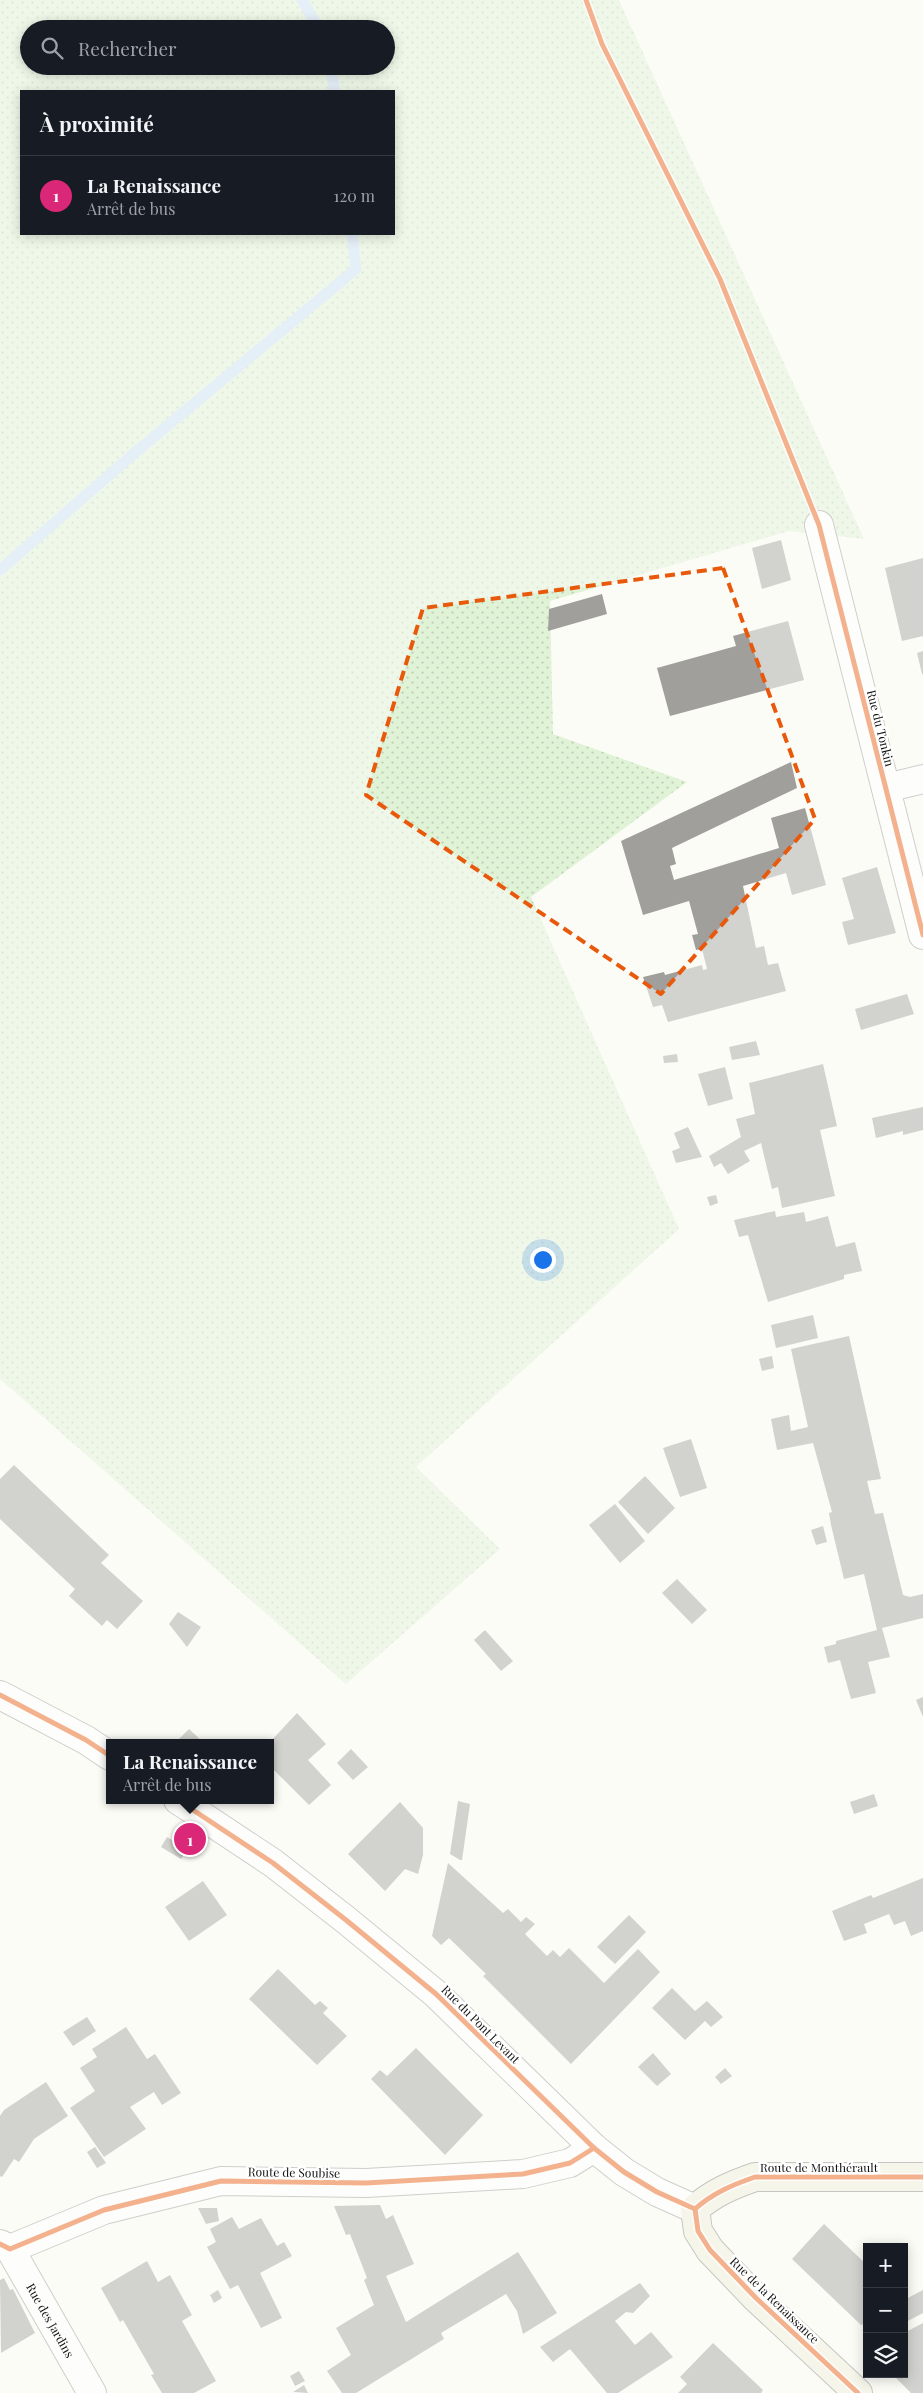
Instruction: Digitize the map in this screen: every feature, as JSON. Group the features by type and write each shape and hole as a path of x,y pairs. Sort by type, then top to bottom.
{"main road":[{"name":"Route de Monthérault","path":"694,2209 708,2197 731,2185 755,2177 923,2176"},
{"name":"Rue de la Renaissance","path":"694,2209 698,2231 710,2250 756,2298 858,2393"}],"street":[{"name":"Rue du Tonkin","path":"819,525 923,935"},
{"path":"886,788 923,779"},
{"path":"0,1695 86,1740 106,1753"},
{"name":"Rue du Pont Levant","path":"184,1804 273,1863 436,1994 594,2148 624,2172 657,2192 694,2209"},
{"name":"Route de Soubise","path":"5,2247 104,2210 221,2181 366,2183 523,2174 570,2163 594,2148"},
{"name":"Rue des Jardins","path":"5,2247 92,2393"}],"highlighted area":[{"path":"723,568 815,819 661,994 366,795 423,608"}],"green space":[{"path":"0,0 619,0 864,539 789,531 550,601 553,734 687,782 531,897 679,1229 416,1467 500,1549 346,1684 0,1379"}],"building":[{"path":"781,540 791,580 762,589 752,548"},
{"path":"923,558 923,636 902,641 885,568"},
{"path":"602,594 607,614 548,631 549,609"},
{"path":"788,621 804,680 670,716 657,668 736,646 733,636"},
{"path":"923,651 923,674 922,674 917,653"},
{"path":"791,762 797,788 672,848 676,864 670,866 674,880 779,848 771,818 805,808 826,885 792,895 786,873 743,886 756,948 764,946 768,965 778,963 786,991 668,1022 662,1005 653,1007 643,977 664,972 665,975 702,965 703,970 707,969 702,949 696,950 692,935 698,934 689,901 643,915 621,841"},
{"path":"877,867 896,933 848,945 842,922 854,919 842,878"},
{"path":"907,994 914,1014 861,1030 855,1009"},
{"path":"756,1041 760,1055 732,1060 729,1047"},
{"path":"677,1054 678,1062 664,1063 663,1056"},
{"path":"823,1064 837,1126 820,1130 835,1196 782,1208 778,1187 772,1189 761,1143 744,1151 750,1161 728,1174 721,1163 714,1167 709,1156 741,1137 736,1119 755,1114 749,1083"},
{"path":"725,1067 733,1099 708,1106 698,1074"},
{"path":"923,1107 923,1130 903,1135 903,1131 876,1138 872,1118"},
{"path":"688,1127 702,1157 676,1163 672,1151 680,1148 674,1133"},
{"path":"716,1195 718,1203 710,1206 707,1197"},
{"path":"775,1211 776,1217 804,1212 806,1222 828,1216 836,1247 855,1242 862,1271 844,1275 844,1279 768,1302 748,1235 739,1237 734,1220"},
{"path":"813,1315 818,1338 776,1348 771,1325"},
{"path":"849,1336 881,1479 867,1481 875,1514 883,1513 903,1595 910,1597 923,1594 923,1618 882,1628 890,1657 868,1662 876,1693 851,1699 840,1660 828,1663 824,1647 836,1644 836,1641 877,1630 864,1574 844,1579 831,1525 829,1513 832,1512 813,1443 777,1450 771,1419 789,1415 791,1431 808,1427 791,1349"},
{"path":"772,1356 774,1368 762,1371 759,1359"},
{"path":"691,1439 707,1488 680,1497 663,1448"},
{"path":"14,1465 109,1555 101,1563 143,1601 117,1629 107,1620 102,1626 69,1596 75,1589 0,1519 0,1479"},
{"path":"645,1476 675,1508 648,1534 618,1502"},
{"path":"615,1504 645,1541 620,1563 589,1525"},
{"path":"823,1526 827,1542 816,1545 811,1530"},
{"path":"677,1579 707,1610 692,1624 662,1593"},
{"path":"178,1612 201,1627 187,1647 169,1624"},
{"path":"485,1630 513,1661 501,1671 474,1640"},
{"path":"923,1697 923,1717 916,1700"},
{"path":"297,1713 326,1744 308,1760 331,1785 309,1805 274,1770 273,1739"},
{"path":"189,1729 200,1739 179,1739"},
{"path":"351,1749 368,1767 353,1780 337,1763"},
{"path":"874,1794 878,1806 854,1814 850,1802"},
{"path":"458,1801 470,1804 462,1860 450,1854"},
{"path":"400,1802 423,1828 423,1855 418,1874 405,1869 385,1891 348,1854"},
{"path":"167,1837 187,1849 181,1859 161,1847"},
{"path":"448,1863 503,1913 508,1909 521,1922 526,1917 535,1924 525,1934 547,1956 553,1950 560,1957 569,1948 604,1983 638,1949 660,1972 571,2064 483,1976 486,1974 449,1938 441,1945 432,1936"},
{"path":"923,1878 923,1931 911,1936 905,1921 894,1925 889,1914 864,1924 867,1933 844,1941 832,1911 871,1895 873,1898"},
{"path":"203,1881 227,1915 189,1941 165,1907"},
{"path":"629,1915 646,1932 615,1964 597,1947"},
{"path":"278,1969 315,2005 320,2001 328,2008 323,2013 347,2036 317,2065 249,1999"},
{"path":"672,1988 695,2011 707,2001 723,2017 711,2027 705,2021 685,2040 652,2008"},
{"path":"87,2017 96,2031 73,2046 63,2032"},
{"path":"126,2027 147,2059 155,2054 181,2093 162,2105 154,2092 130,2107 146,2129 104,2157 70,2108 95,2091 80,2068 97,2057 92,2049"},
{"path":"416,2048 483,2115 445,2155 371,2079 380,2070 387,2076"},
{"path":"653,2053 671,2074 657,2086 638,2067"},
{"path":"725,2068 732,2076 721,2084 715,2077"},
{"path":"46,2082 68,2116 34,2139 19,2162 14,2159 2,2177 0,2176 0,2116 4,2110"},
{"path":"95,2147 106,2163 97,2168 87,2152"},
{"path":"380,2205 386,2219 393,2215 414,2264 386,2276 406,2322 518,2252 557,2313 523,2334 517,2311 506,2294 441,2333 444,2339 356,2393 342,2393 327,2371 351,2355 336,2328 374,2305 364,2280 367,2278 350,2234 346,2235 334,2206"},
{"path":"198,2208 217,2208 219,2221 206,2224"},
{"path":"232,2217 239,2229 261,2218 277,2246 284,2242 292,2256 260,2273 282,2318 261,2328 238,2285 230,2289 207,2247 216,2242 210,2229"},
{"path":"824,2224 863,2261 863,2324 861,2325 792,2259"},
{"path":"147,2261 158,2282 170,2275 192,2315 182,2321 216,2381 194,2393 162,2393 151,2375 154,2374 123,2320 120,2322 101,2288"},
{"path":"4,2278 10,2290 13,2289 35,2333 1,2353 0,2280"},
{"path":"640,2283 650,2296 633,2313 626,2312 615,2321 635,2345 651,2332 673,2357 618,2393 607,2393 570,2349 553,2362 540,2347"},
{"path":"218,2290 222,2298 214,2303 210,2295"},
{"path":"923,2290 923,2313 908,2321 908,2298"},
{"path":"923,2323 923,2393 911,2393 896,2378 908,2378 908,2331"},
{"path":"713,2343 763,2390 761,2393 678,2393 687,2384 680,2377"},
{"path":"299,2371 305,2381 295,2386 290,2376"},
{"path":"304,2385 308,2393 293,2392"}],"waterway":[{"path":"302,0 314,20"},
{"path":"332,75 335,90"},
{"path":"0,570 137,451 356,269 352,235"}],"cycle path":[{"path":"586,0 602,44 720,279 819,525 923,935"},
{"path":"0,1695 86,1740 106,1753"},
{"path":"184,1804 273,1863 436,1994 594,2148 624,2172 657,2192 695,2209"},
{"path":"0,2244 10,2249 104,2210 221,2181 366,2183 523,2174 570,2163 594,2148"},
{"path":"695,2209 723,2190 755,2177 923,2177"},
{"path":"695,2209 698,2231 710,2250 756,2298 858,2393"}],"place":[{"name":"La Renaissance","path":"190,1839"}]}
